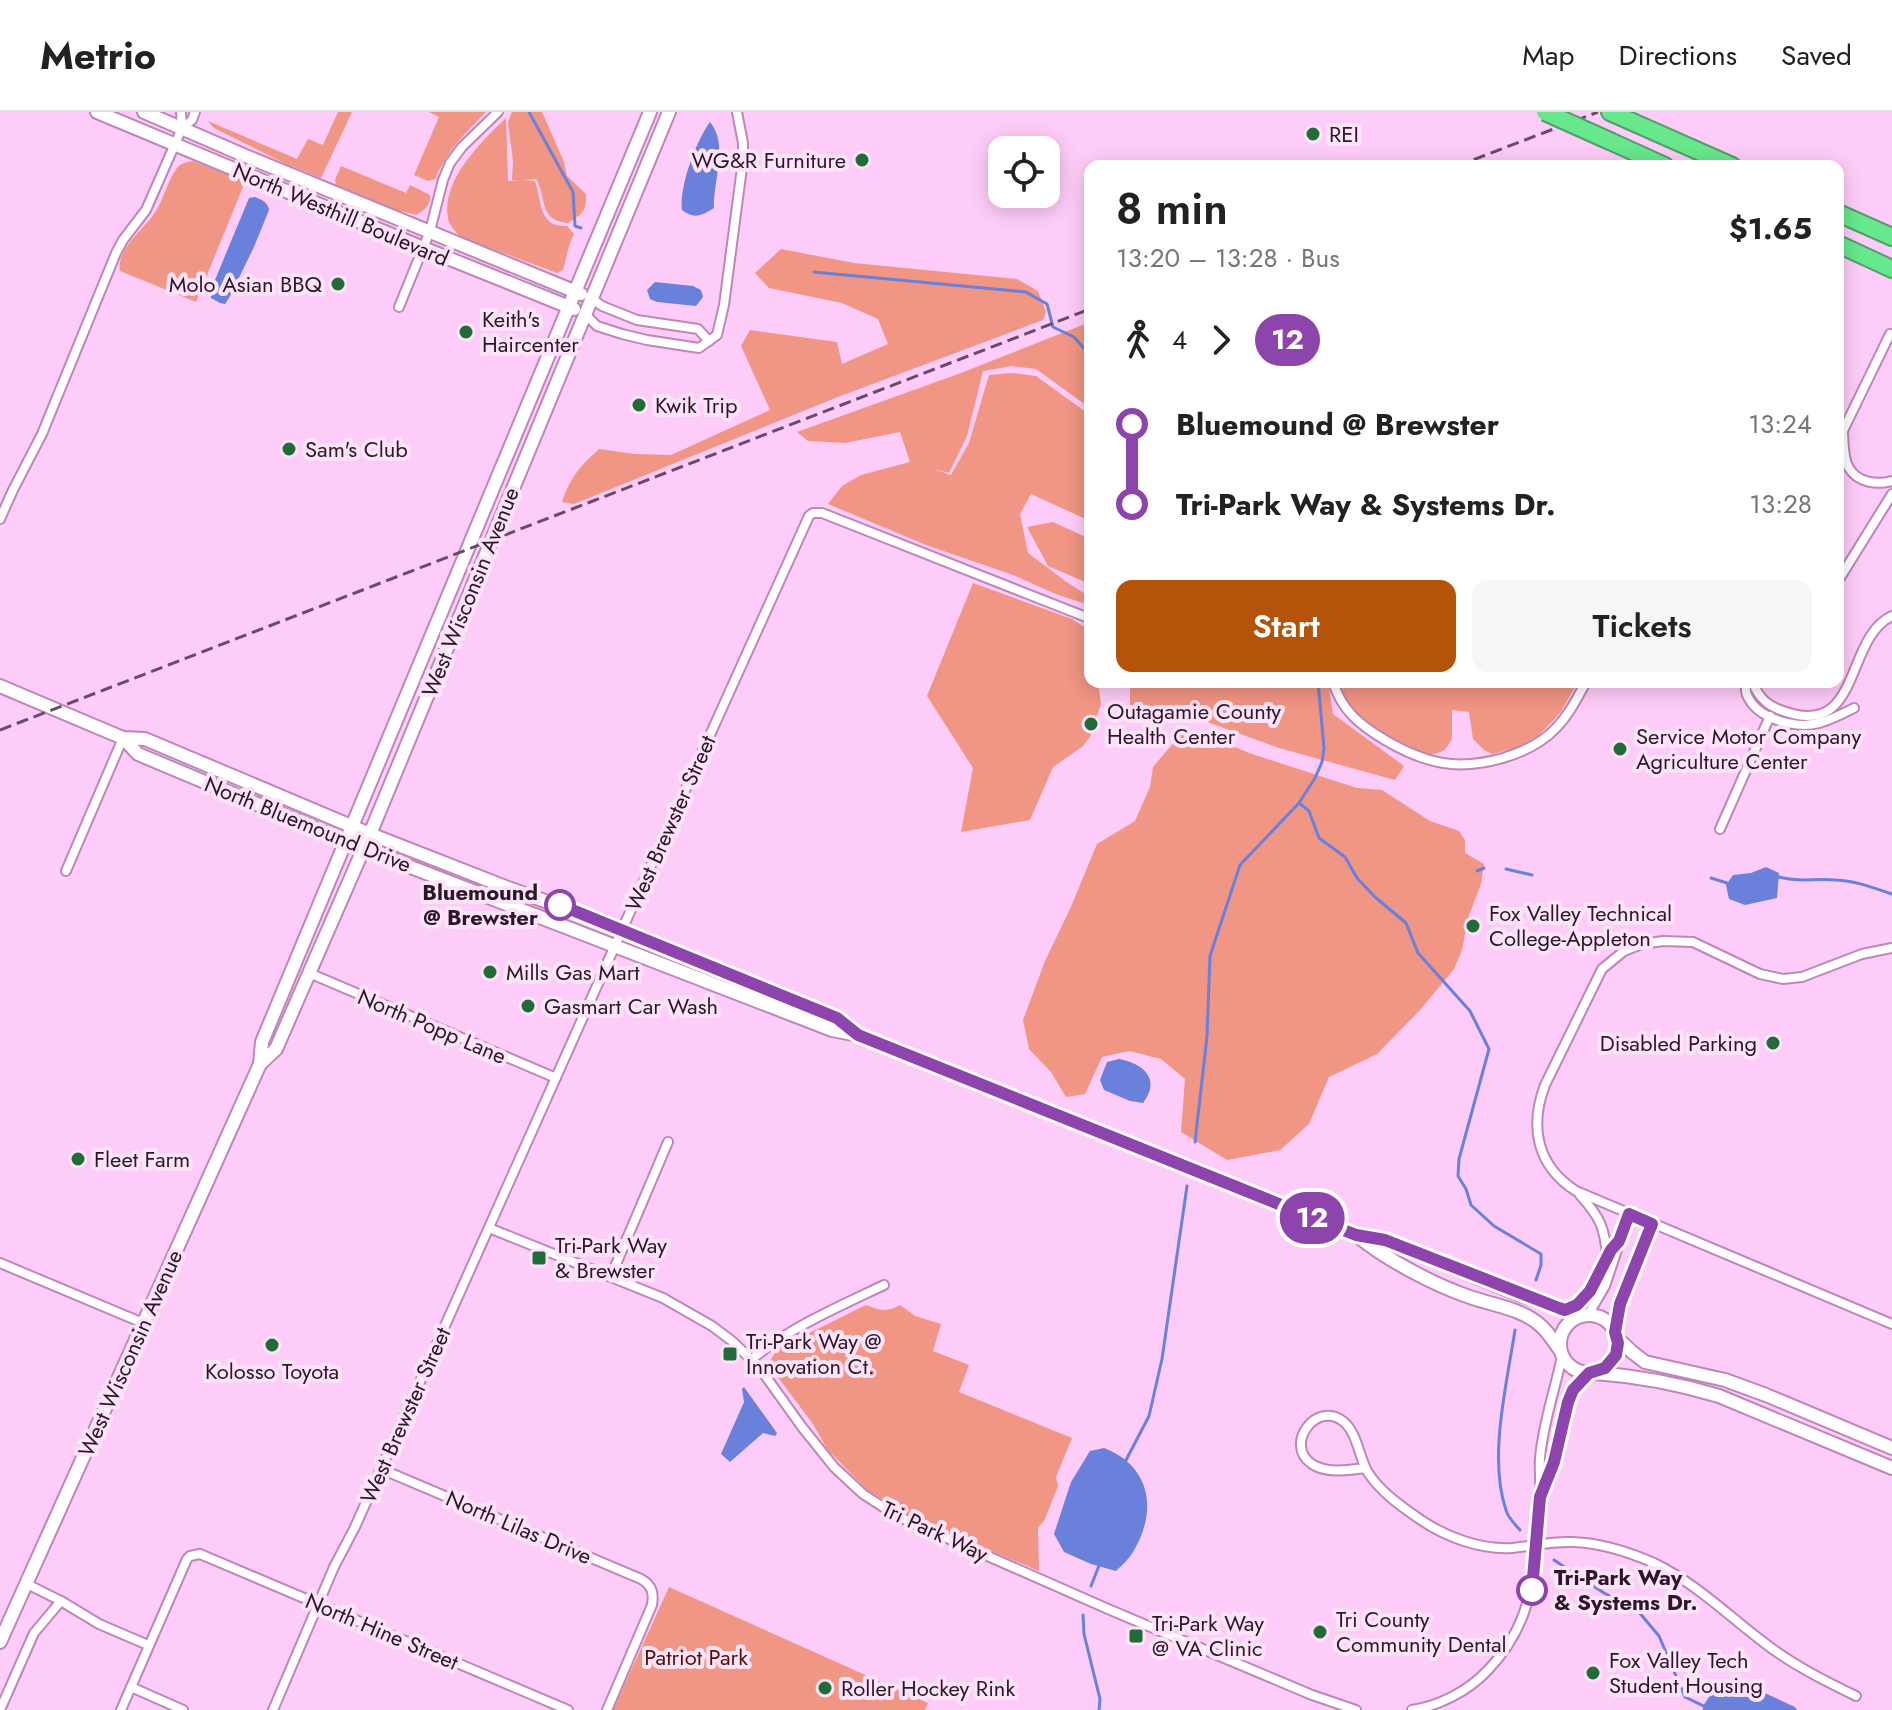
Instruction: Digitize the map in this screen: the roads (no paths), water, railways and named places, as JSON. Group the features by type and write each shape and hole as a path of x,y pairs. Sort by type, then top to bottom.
{"highway":[{"path":"1545,112 1652,160"},
{"path":"1610,112 1719,160"},
{"path":"1844,216 1892,237"},
{"path":"1844,247 1892,269"}],"main road":[{"name":"North Westhill Boulevard","path":"97,112 585,314"},
{"name":"North Westhill Boulevard","path":"144,112 591,298"},
{"name":"West Wisconsin Avenue","path":"0,1642 260,1064 262,1042 650,112"},
{"name":"West Wisconsin Avenue","path":"260,1064 276,1049 364,849 669,112"},
{"path":"656,142 677,112"},
{"name":"North Bluemound Drive","path":"2,686 123,738 145,739 370,834 622,930 837,1018 858,1035"},
{"name":"North Bluemound Drive","path":"123,738 138,754 364,849 832,1030 858,1035 1356,1235 1385,1240 1523,1296 1585,1315"},
{"name":"North Bluemound Drive","path":"1356,1235 1378,1254 1465,1296 1527,1316 1544,1328 1561,1353"},
{"path":"1892,1448 1725,1380 1645,1362 1632,1352 1604,1319 1585,1315 1572,1320 1564,1328 1560,1339 1561,1353 1573,1369 1630,1375 1709,1393 1892,1468"},
{"path":"1592,1373 1605,1368 1613,1360 1617,1349 1616,1335"}],"street":[{"path":"181,112 182,128"},
{"path":"0,519 42,434 116,253 146,210 174,144 195,112"},
{"path":"399,307 430,231 450,163 498,112"},
{"path":"585,314 597,326 647,340 699,348 717,335 741,183 743,153 737,112"},
{"path":"591,298 602,306 637,320 698,329 709,341"},
{"path":"1844,430 1892,335"},
{"path":"1844,444 1849,468 1863,480 1872,483 1892,481"},
{"path":"1844,571 1892,494"},
{"name":"West Brewster Street","path":"273,1710 809,516 822,513 1084,616"},
{"path":"1751,688 1776,709 1798,717 1828,710 1845,693 1870,637 1880,624 1892,616"},
{"path":"1336,688 1346,710 1361,725 1415,755 1451,765 1477,765 1535,745 1557,727 1582,688"},
{"path":"1746,688 1747,695 1756,707 1770,716 1800,725 1817,724 1854,708"},
{"path":"1720,829 1770,716"},
{"path":"66,871 123,738"},
{"path":"1607,1258 1600,1220 1576,1191 1556,1175 1544,1156 1538,1137 1537,1113 1545,1085 1602,969 1624,951 1642,944 1680,941 1700,944 1762,975 1793,978 1862,954 1892,948"},
{"name":"North Popp Lane","path":"309,973 556,1078"},
{"path":"611,1276 668,1142"},
{"path":"1576,1191 1892,1324"},
{"path":"1585,1315 1605,1286 1629,1214"},
{"path":"1616,1335 1620,1304 1652,1224"},
{"name":"Tri Park Way","path":"489,1228 663,1298 712,1326 752,1359 834,1467 863,1494 897,1516 1108,1609 1312,1695 1356,1710"},
{"path":"1565,1310 1577,1305 1590,1291 1611,1250 1619,1241"},
{"path":"0,1263 143,1323"},
{"path":"752,1359 793,1330 884,1285"},
{"path":"1412,1710 1431,1705 1469,1686 1484,1675 1514,1636 1528,1602 1534,1573 1540,1459 1561,1353"},
{"path":"1540,1497 1554,1462 1570,1397 1573,1390 1592,1373"},
{"path":"1365,1468 1336,1470 1315,1467 1301,1449 1304,1429 1320,1417 1340,1419 1346,1424 1365,1468 1394,1500 1422,1521 1465,1541 1497,1548 1552,1542 1591,1544 1652,1562 1693,1585 1788,1660 1856,1696"},
{"name":"North Lilas Drive","path":"381,1469 649,1584 652,1605 607,1710"},
{"name":"North Hine Street","path":"148,1645 187,1559 200,1554 568,1710"},
{"path":"27,1584 99,1624 148,1645 121,1710"},
{"path":"0,1710 34,1633 61,1601"},
{"path":"131,1687 183,1710"}],"water":[{"path":"710,122 716,131 719,152 714,208 694,216 682,210 683,189 694,152"},
{"path":"255,197 266,203 269,210 229,298 225,304 220,303 211,298 210,292 249,198"},
{"path":"655,282 693,286 701,290 703,297 696,306 657,302 650,299 647,290"},
{"path":"1766,867 1779,873 1777,898 1745,905 1729,899 1726,885 1733,875"},
{"path":"1119,1059 1136,1065 1147,1074 1150,1087 1143,1103 1104,1090 1100,1080 1107,1062"},
{"path":"744,1387 777,1433 775,1436 763,1433 730,1462 721,1454 744,1402"},
{"path":"1104,1448 1132,1466 1146,1491 1146,1521 1141,1536 1131,1555 1116,1571 1064,1552 1054,1534 1071,1482 1090,1451"},
{"path":"1707,1681 1724,1688 1756,1689 1797,1710 1703,1710 1713,1691"}],"waterway":[{"path":"529,112 573,192 575,226 581,228"},
{"path":"814,272 1026,292 1047,304 1053,327 1074,337 1084,348"},
{"path":"1195,1142 1207,1036 1210,956 1240,865 1299,803 1322,762 1324,748 1319,688"},
{"path":"1299,803 1309,811 1319,838 1345,857 1357,878 1406,923 1418,953 1470,1011 1489,1049 1459,1159 1458,1176 1471,1205 1494,1226 1541,1254 1536,1280"},
{"path":"1477,871 1484,868"},
{"path":"1506,869 1532,875"},
{"path":"1779,877 1843,881 1892,894"},
{"path":"1711,878 1727,883"},
{"path":"1124,1464 1149,1416 1162,1359 1187,1186"},
{"path":"1515,1330 1501,1420 1499,1467 1507,1513 1520,1530"},
{"path":"1554,1560 1638,1611 1659,1636 1685,1697 1712,1710"},
{"path":"1091,1586 1100,1563"},
{"path":"1083,1615 1084,1634 1100,1699 1099,1710"}],"railway":[{"path":"1473,160 1598,112"},
{"path":"0,730 1084,311"}],"place":[{"name":"REI","path":"1313,134"},
{"name":"WG&R Furniture","path":"862,160"},
{"name":"Molo Asian BBQ","path":"338,284"},
{"name":"Keith's Haircenter","path":"466,332"},
{"name":"Kwik Trip","path":"639,405"},
{"name":"Sam's Club","path":"289,449"},
{"name":"Outagamie County Health Center","path":"1091,724"},
{"name":"Service Motor Company Agriculture Center","path":"1620,749"},
{"name":"Bluemound @ Brewster","path":"560,905"},
{"name":"Fox Valley Technical College-Appleton","path":"1473,926"},
{"name":"Mills Gas Mart","path":"490,972"},
{"name":"Gasmart Car Wash","path":"528,1006"},
{"name":"Disabled Parking","path":"1773,1043"},
{"name":"Fleet Farm","path":"78,1159"},
{"name":"Tri-Park Way & Brewster","path":"539,1258"},
{"name":"Kolosso Toyota","path":"272,1345"},
{"name":"Tri-Park Way @ Innovation Ct.","path":"730,1354"},
{"name":"Tri-Park Way & Systems Dr.","path":"1532,1590"},
{"name":"Tri County Community Dental","path":"1320,1632"},
{"name":"Tri-Park Way @ VA Clinic","path":"1136,1636"},
{"name":"Fox Valley Tech Student Housing","path":"1593,1673"},
{"name":"Roller Hockey Rink","path":"825,1688"}],"park label":[{"name":"Patriot Park","path":"696,1657"}]}
